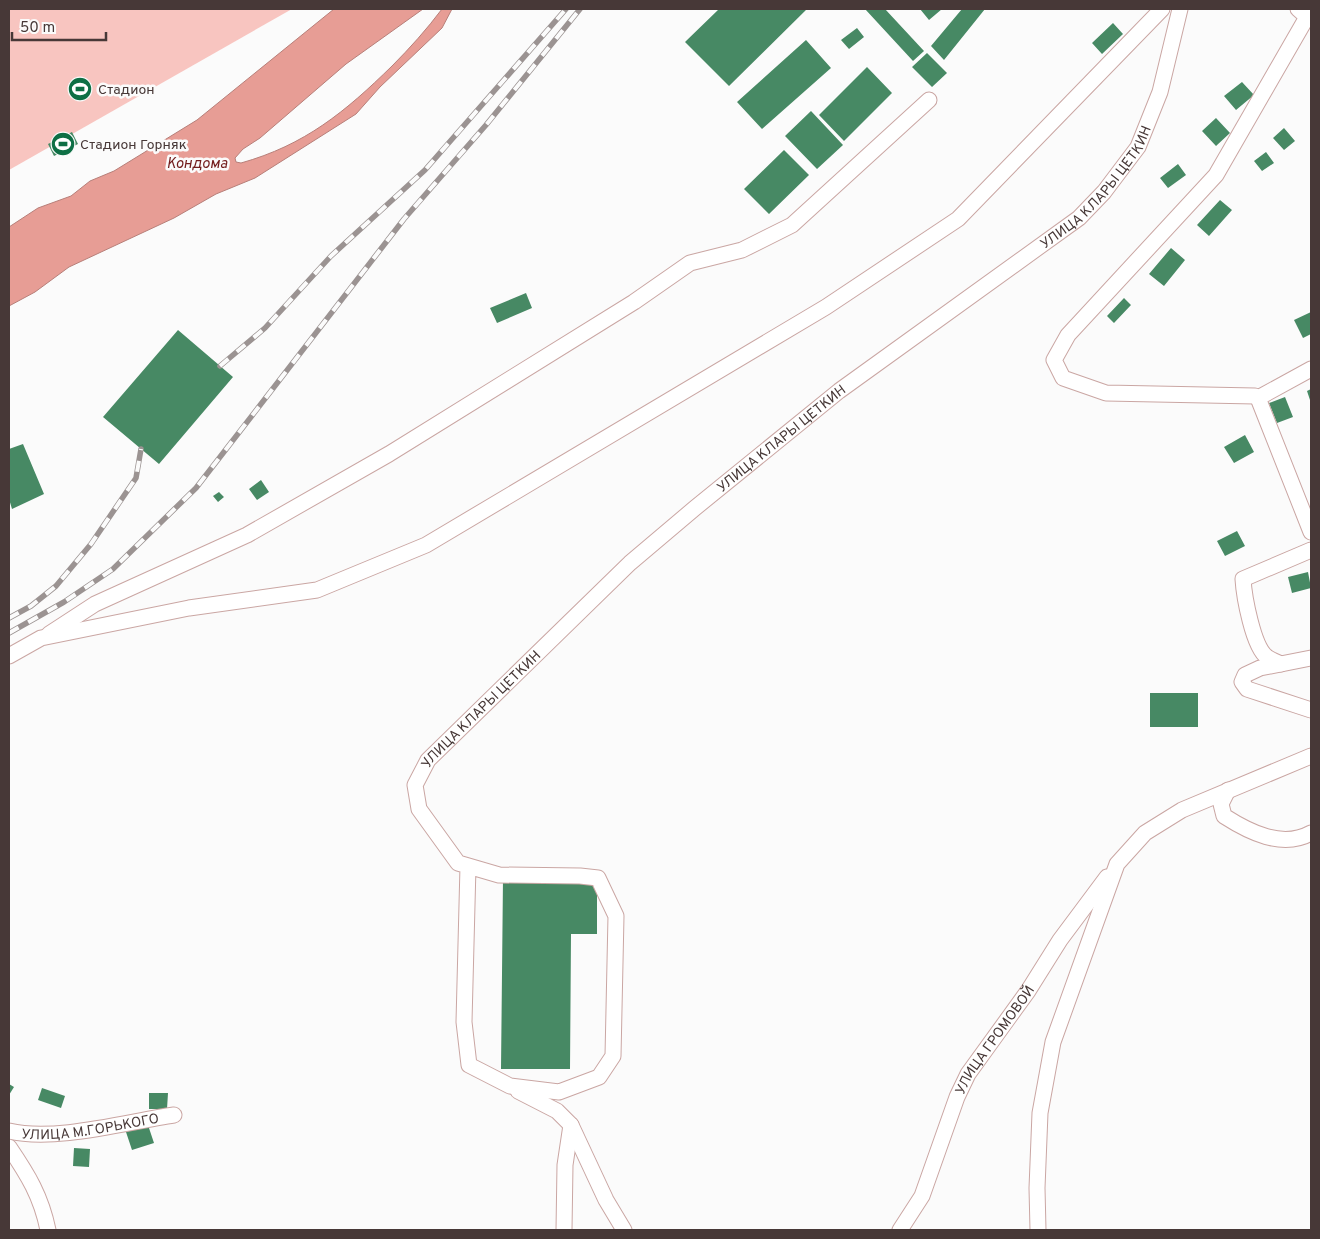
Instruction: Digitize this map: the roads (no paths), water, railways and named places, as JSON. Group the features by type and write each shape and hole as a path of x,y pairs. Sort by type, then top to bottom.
{"street":[{"path":"42,638 189,608 317,590 426,545 826,307 958,220 1162,9"},
{"name":"УЛИЦА КЛАРЫ ЦЕТКИН","path":"468,866 464,1022 469,1065 510,1086 559,1092 600,1077 613,1056 616,916 601,881 594,876 499,875 458,863 419,809 414,785 428,760 630,563 840,391 1079,218 1104,192 1138,147 1160,92 1180,9"},
{"path":"1298,9 1307,17 1216,174 1068,335 1054,360 1063,378 1106,394 1255,396 1258,398 1311,532"},
{"path":"9,656 42,638 95,604 247,535 381,458 634,302 690,262 742,250 792,225 929,100"},
{"path":"1258,398 1311,369"},
{"path":"1281,664 1265,657 1254,635 1244,596 1243,580 1311,550"},
{"path":"1311,658 1281,664 1244,675 1242,682 1247,690 1311,710"},
{"name":"УЛИЦА ГРОМОВОЙ","path":"900,1230 922,1196 957,1097 968,1074 1028,991 1060,940 1117,864 1145,833 1182,810 1311,756"},
{"path":"1228,790 1221,804 1224,816 1236,824 1279,840 1305,837 1311,833"},
{"path":"1038,1230 1037,1188 1040,1113 1053,1042 1117,864"},
{"path":"510,1086 557,1111 571,1125 606,1200 624,1230"},
{"name":"УЛИЦА М.ГОРЬКОГО","path":"9,1131 41,1134 84,1130 174,1115"},
{"path":"564,1230 565,1165 571,1125"},
{"path":"9,1147 34,1186 44,1210 48,1230"}],"water":[{"name":"Кондома","path":"334,9 423,9 346,64 260,138 243,149 235,158 236,162 241,163 264,156 305,137 323,125 358,98 392,66 442,9 452,9 442,28 380,87 356,114 255,178 216,194 174,218 69,267 35,292 9,306 9,227 38,208 71,196 90,181 114,171 197,120"}],"railway":[{"path":"220,366 265,328 331,256 425,170 566,9"},
{"path":"9,633 64,602 113,569 196,488 404,219 486,125 580,9"},
{"path":"9,618 31,606 56,586 91,544 136,478 141,449"}],"place":[{"name":"Стадион","path":"80,89"},
{"name":"Стадион Горняк","path":"63,144"}]}
